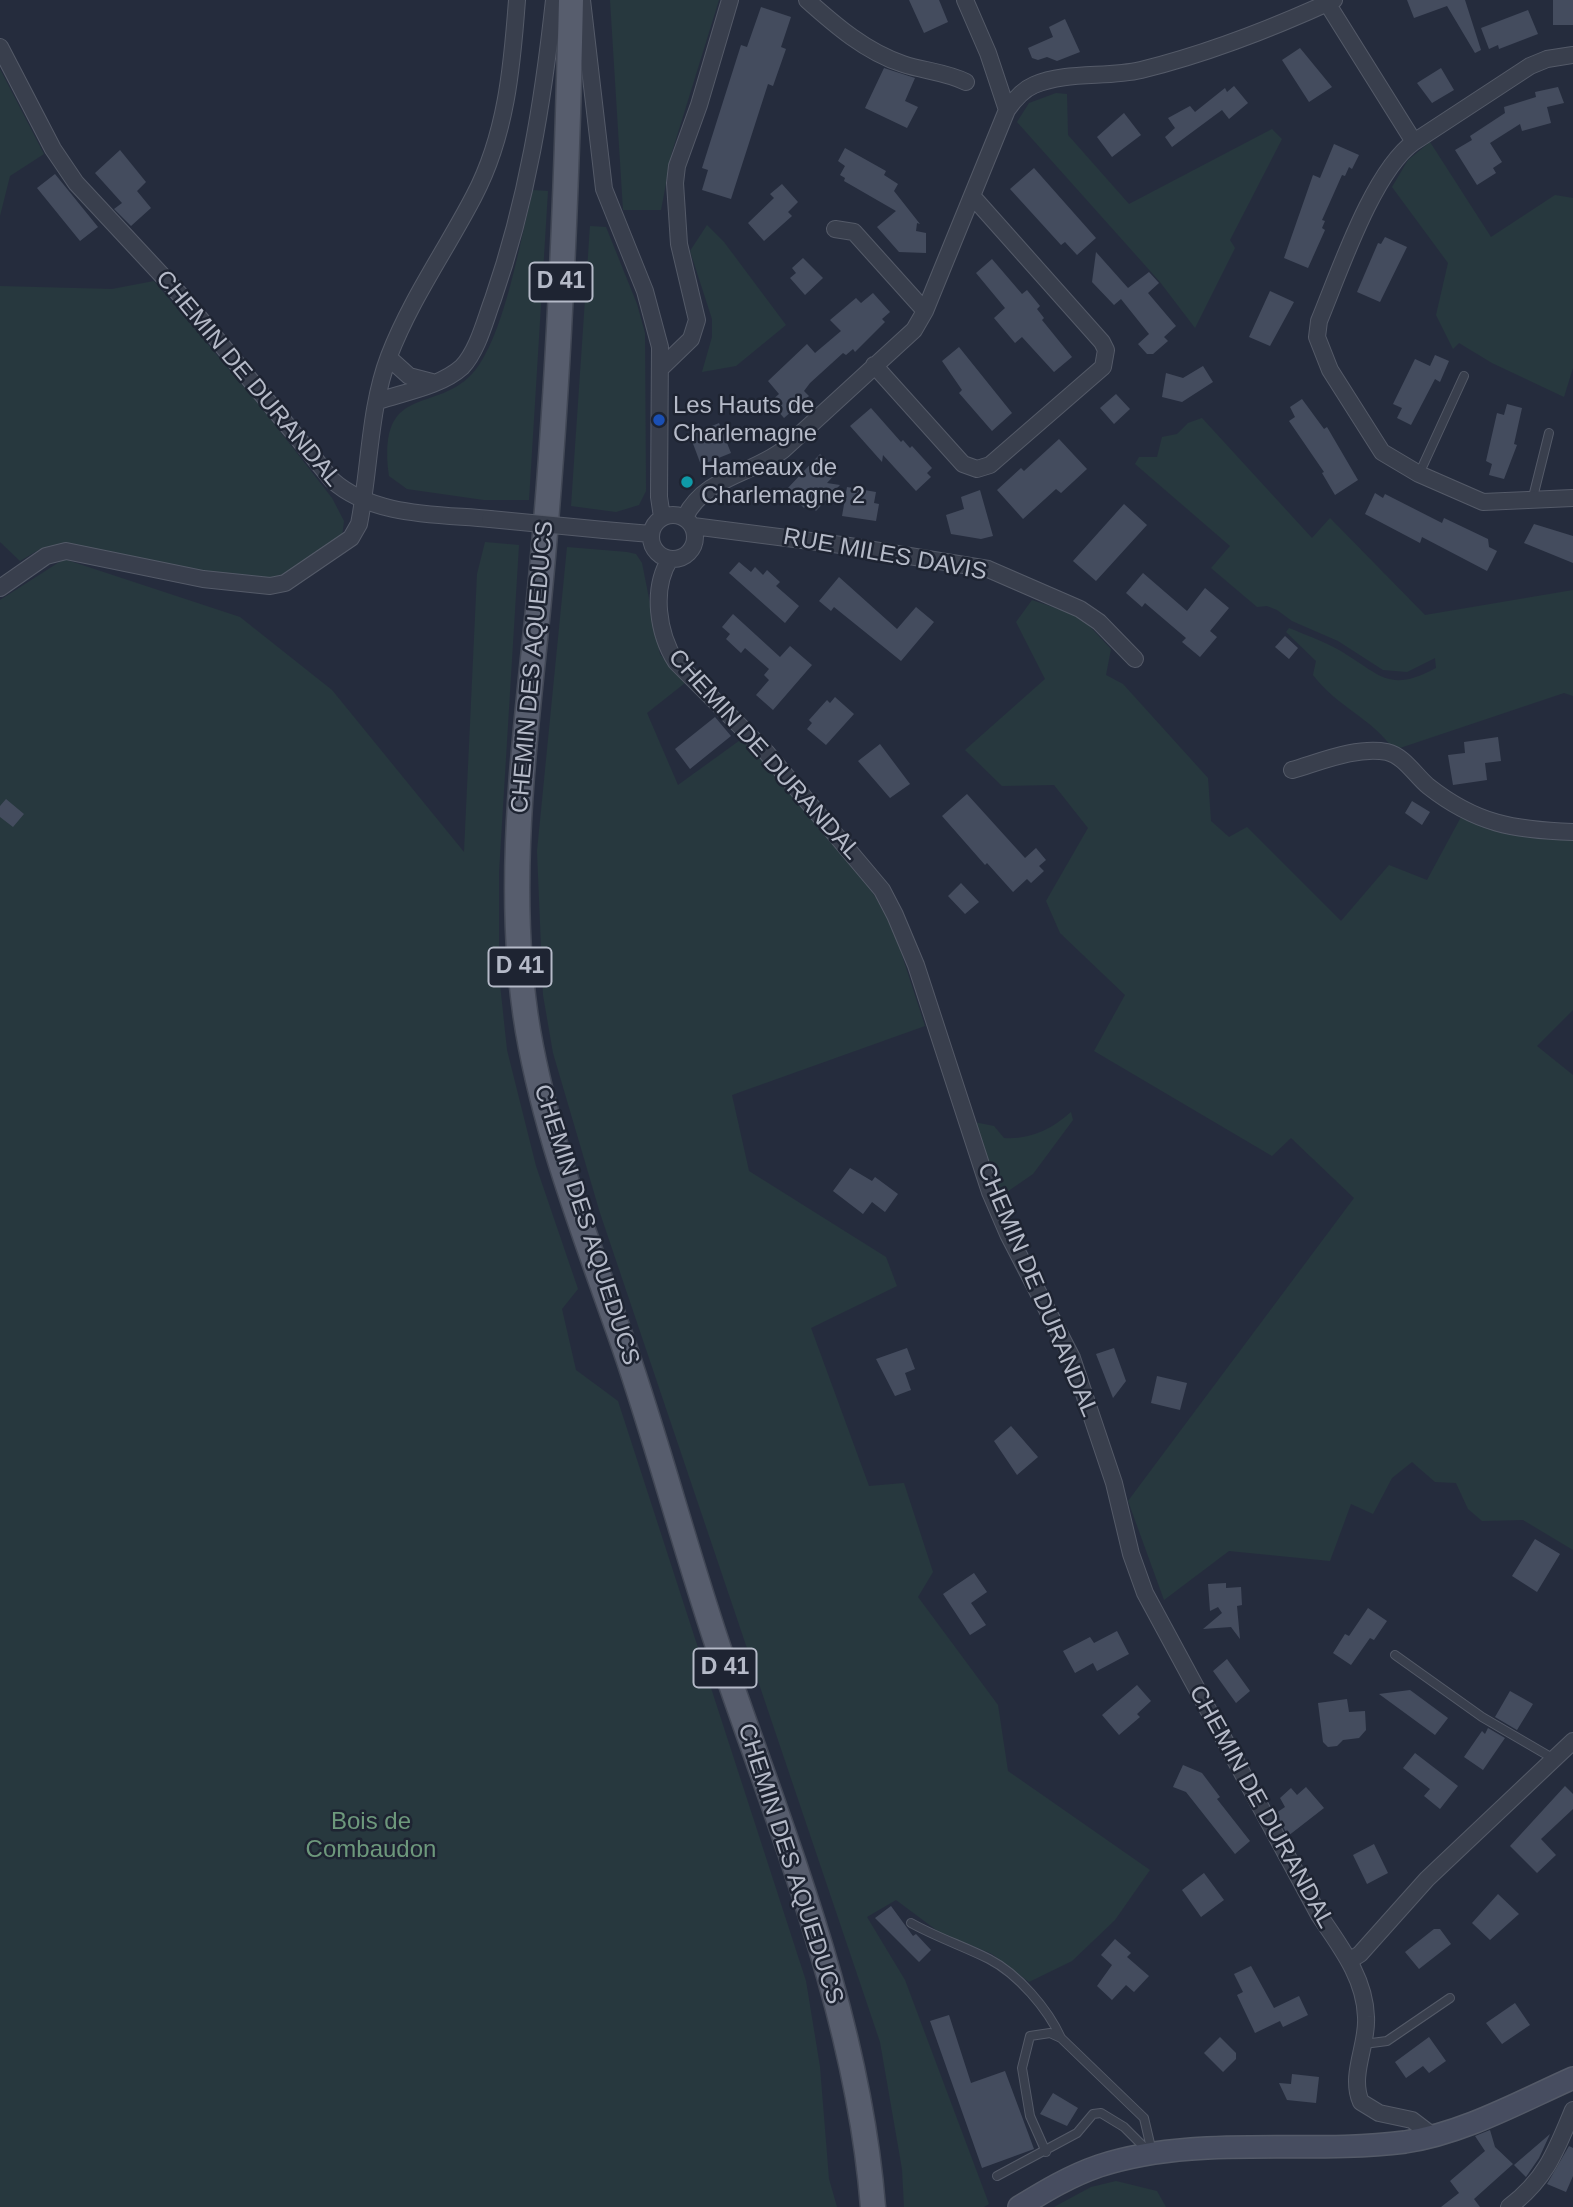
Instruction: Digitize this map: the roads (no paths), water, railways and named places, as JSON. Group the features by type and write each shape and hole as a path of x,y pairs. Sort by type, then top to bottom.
{"main road":[{"name":"CHEMIN DES AQUEDUCS","path":"571,0 567,162 552,453 517,851 518,943 529,1033 552,1132 572,1199 627,1355 695,1580 832,1979 857,2089 873,2207"}],"street":[{"path":"0,588 46,556 66,551 203,579 270,586 285,583 351,538 359,524 364,502 378,401 388,358 442,250 475,195 504,116 511,74 517,0"},
{"path":"378,401 453,375 465,364 480,335 509,251 536,136 554,0"},
{"path":"582,0 604,189 658,332 661,368 659,497 662,517"},
{"path":"661,368 688,343 697,320 678,244 675,183 677,166 699,105 730,0"},
{"path":"807,0 849,34 886,57 902,64 953,75 966,82"},
{"path":"965,0 988,53 1007,110"},
{"path":"689,522 670,514 662,517 651,534 656,551 670,559 690,552 696,540 689,522 691,504 711,486 769,460 783,450 914,330 925,312 1007,110 1015,98 1033,85 1144,69 1262,30 1330,2 1414,142"},
{"name":"CHEMIN DE DURANDAL","path":"0,47 53,149 76,183 184,299 345,493 364,502 409,511 651,534"},
{"path":"1573,55 1548,59 1531,66 1401,151 1379,184 1319,321 1317,337 1330,370 1373,442 1390,458 1483,502 1573,498"},
{"path":"874,365 963,464 977,469 990,465 1103,367 1106,350 1102,342 973,197"},
{"path":"835,229 854,232 925,312"},
{"path":"388,358 409,376 434,382"},
{"name":"RUE MILES DAVIS","path":"689,522 988,569 1080,609 1099,622 1135,659"},
{"name":"CHEMIN DE DURANDAL","path":"670,559 659,586 666,647 684,670 766,752 844,842 882,890 895,915 916,965 990,1192 1008,1234 1072,1358 1114,1483 1131,1554 1145,1593 1320,1915 1349,1961 1364,1996 1367,2019 1357,2081 1361,2102 1380,2113 1412,2120 1433,2136"},
{"path":"1292,770 1347,754 1385,752 1396,756 1427,785 1465,812 1489,823 1528,831 1573,832"},
{"path":"1349,1961 1360,1954 1427,1879 1573,1741"},
{"path":"1019,2207 1060,2182 1099,2166 1153,2155 1210,2147 1347,2147 1433,2136 1458,2129 1573,2078"},
{"path":"1509,2207 1530,2191 1546,2172 1573,2109"}],"lane":[{"path":"1419,474 1464,376"},
{"path":"1532,501 1549,433"},
{"path":"1395,1655 1482,1717 1554,1759"},
{"path":"911,1923 940,1939 991,1960 1037,2001 1061,2038 1144,2118 1153,2155"},
{"path":"1364,2044 1387,2041 1450,1998"},
{"path":"1046,2152 1030,2116 1022,2067 1030,2036 1050,2034 1061,2038"},
{"path":"998,2176 1077,2133 1093,2114 1101,2113 1124,2127 1153,2155"}],"place":[{"name":"Les Hauts de Charlemagne","path":"659,420"},
{"name":"Hameaux de Charlemagne 2","path":"687,482"}],"park label":[{"name":"Bois de Combaudon","path":"371,1836"}]}
